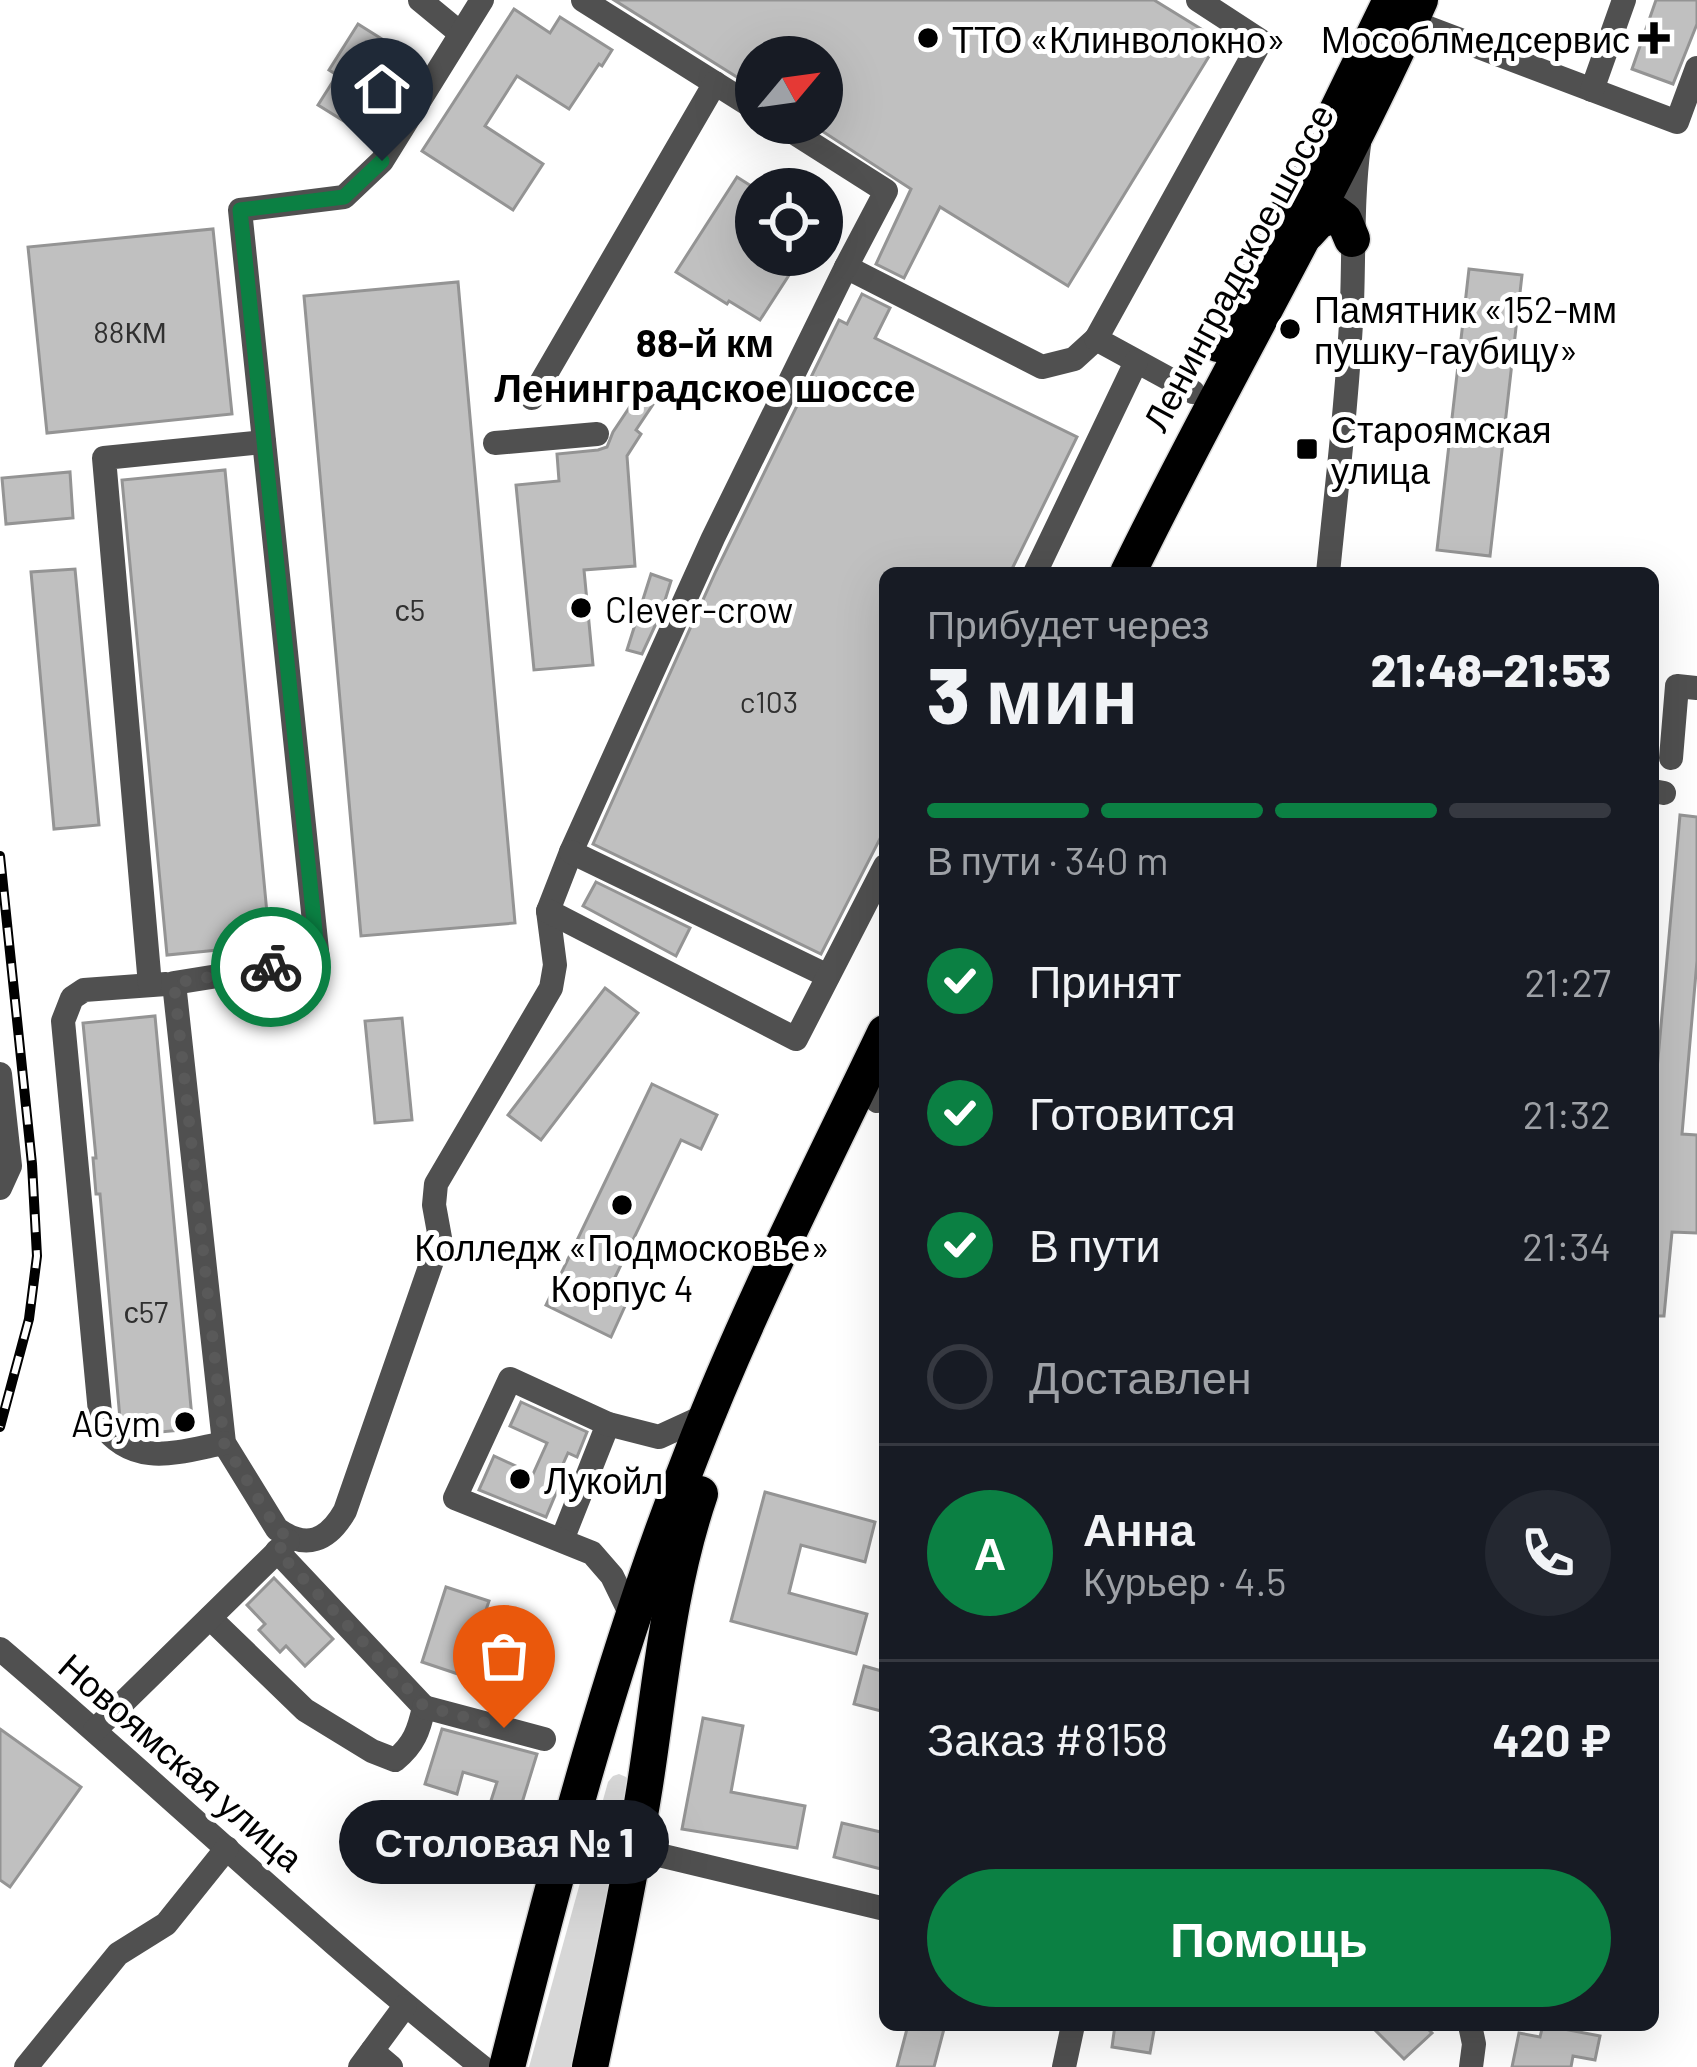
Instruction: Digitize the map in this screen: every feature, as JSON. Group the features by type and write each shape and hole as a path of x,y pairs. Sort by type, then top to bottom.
{"highway":[{"name":"Ленинградское шоссе","path":"1107,567 1372,43 1407,12"},
{"name":"Ленинградское шоссе","path":"1131,567 1307,233 1363,118 1407,12"},
{"path":"1307,233 1318,221 1336,214 1352,239"},
{"path":"507,2067 585,1767 632,1617 707,1415 879,1046"},
{"path":"590,2067 634,1850 671,1608 691,1520 726,1426 879,1100"},
{"path":"585,1767 604,1741 625,1735 634,1740 645,1782"}],"street":[{"path":"420,0 460,33"},
{"path":"224,1443 161,1456 130,1449 101,1423 63,1021 72,998 84,990 162,984 318,960 240,210 344,197 382,161 482,0"},
{"path":"584,0 735,96"},
{"path":"846,267 1042,367 1074,359 1096,339 1261,41 1198,0"},
{"path":"1592,90 1624,0"},
{"path":"1352,300 1372,128 1407,12 1677,122 1697,68"},
{"path":"1329,567 1345,414 1353,193 1372,43"},
{"path":"532,398 715,83"},
{"path":"95,1730 284,1545 322,1538 345,1511 440,1238 436,1184 551,988 555,965 548,910 571,852 712,538 886,191 811,144"},
{"path":"1096,339 1193,392"},
{"path":"1037,567 1136,362"},
{"path":"495,443 597,434"},
{"path":"264,442 104,458 162,984 224,1443 284,1545 424,1706 544,1739"},
{"path":"1671,758 1677,686 1697,688"},
{"path":"571,852 829,976"},
{"path":"548,910 796,1039 879,878"},
{"path":"0,1075 10,1166 0,1188"},
{"path":"632,1617 612,1576 592,1553 455,1498 510,1379 608,1424 659,1437 707,1415"},
{"path":"562,1540 608,1424"},
{"path":"210,1618 304,1710 373,1751 395,1760 410,1749 424,1706"},
{"name":"Новоямская улица","path":"0,1649 405,2006 482,2067"},
{"path":"26,2067 118,1954 166,1924 227,1848"},
{"path":"634,1850 879,1908"},
{"path":"374,2062 405,2006"},
{"path":"1064,2067 1072,2031"},
{"path":"1471,2031 1471,2067"}],"shaded area":[{"path":"619,1774 629,1782 576,2067 529,2067 608,1782"}],"building":[{"path":"614,0 1154,0 1219,40 1068,286 940,207 904,278 876,264 911,189 842,144 843,36 735,36 735,76"},
{"path":"1656,0 1697,0 1697,24 1673,84 1632,69"},
{"path":"514,9 550,33 560,17 612,50 569,109 517,76 485,126 543,164 513,210 422,151"},
{"path":"358,24 401,51 377,90 387,96 363,133 318,105 337,75 329,70"},
{"path":"735,180 735,276 788,276 760,320 676,272"},
{"path":"213,229 232,414 47,433 28,247"},
{"path":"1469,269 1522,275 1490,556 1437,550"},
{"path":"458,282 515,923 361,936 304,296"},
{"path":"862,294 890,308 875,338 1077,437 1013,567 879,567 879,841 821,954 593,844 716,571 839,320 847,324"},
{"path":"647,381 662,391 636,430 641,434 627,456 635,566 584,570 593,665 534,670 516,485 559,481 557,454 607,447"},
{"path":"225,470 270,945 167,955 122,480"},
{"path":"70,472 73,518 6,524 2,478"},
{"path":"75,569 99,825 54,829 31,572"},
{"path":"651,574 671,581 642,654 627,650"},
{"path":"1680,815 1697,817 1697,961 1682,1134 1697,1135 1697,1233 1672,1232 1664,1316 1659,1316 1659,1048"},
{"path":"596,882 690,928 676,956 583,906"},
{"path":"605,988 638,1013 541,1140 508,1115"},
{"path":"155,1016 193,1429 139,1434 120,1419 83,1023"},
{"path":"402,1018 412,1120 375,1123 365,1021"},
{"path":"652,1084 717,1115 701,1149 681,1140 607,1294 626,1304 611,1337 546,1305"},
{"path":"521,1402 587,1432 577,1457 568,1453 546,1517 479,1490 494,1456 533,1474 547,1443 510,1426"},
{"path":"765,1492 875,1522 865,1562 801,1545 789,1593 867,1614 856,1654 731,1621"},
{"path":"274,1578 333,1639 305,1666 286,1646 280,1652 259,1630 265,1624 247,1605"},
{"path":"446,1587 489,1601 464,1676 422,1662"},
{"path":"864,1666 879,1670 879,1710 854,1704"},
{"path":"703,1718 743,1726 731,1792 805,1806 797,1848 682,1829"},
{"path":"0,1729 81,1787 10,1887 0,1880"},
{"path":"442,1729 537,1754 517,1819 488,1810 497,1782 463,1772 457,1794 425,1784"},
{"path":"842,1823 879,1832 879,1868 834,1857"},
{"path":"906,2031 943,2031 934,2067 897,2067"},
{"path":"1114,2031 1154,2031 1150,2053 1112,2047"},
{"path":"1376,2031 1432,2033 1404,2059"},
{"path":"1542,2031 1600,2036 1595,2060 1573,2056 1571,2067 1512,2067 1519,2033 1540,2037"}],"railway":[{"path":"0,856 37,1256 29,1319 0,1427"}],"way so far":[{"path":"271,967 174,983 224,1443 277,1529 290,1539 277,1551 424,1706 504,1728"}],"place":[{"name":"ТТО «Клинволокно»","path":"928,38"},
{"name":"Мособлмедсервис","path":"1654,38"},
{"name":"Памятник «152-мм пушку-гаубицу»","path":"1290,329"},
{"name":"Староямская улица","path":"1307,449"},
{"name":"Clever-crow","path":"581,608"},
{"name":"Колледж «Подмосковье» Корпус 4","path":"622,1205"},
{"name":"AGym","path":"185,1422"},
{"name":"Лукойл","path":"520,1479"},
{"name":"Столовая № 1","path":"504,1728"}],"district":[{"name":"88-й км Ленинградское шоссе","path":"705,364"}],"route":[{"path":"271,967 318,960 240,210 344,197 382,161"}]}
